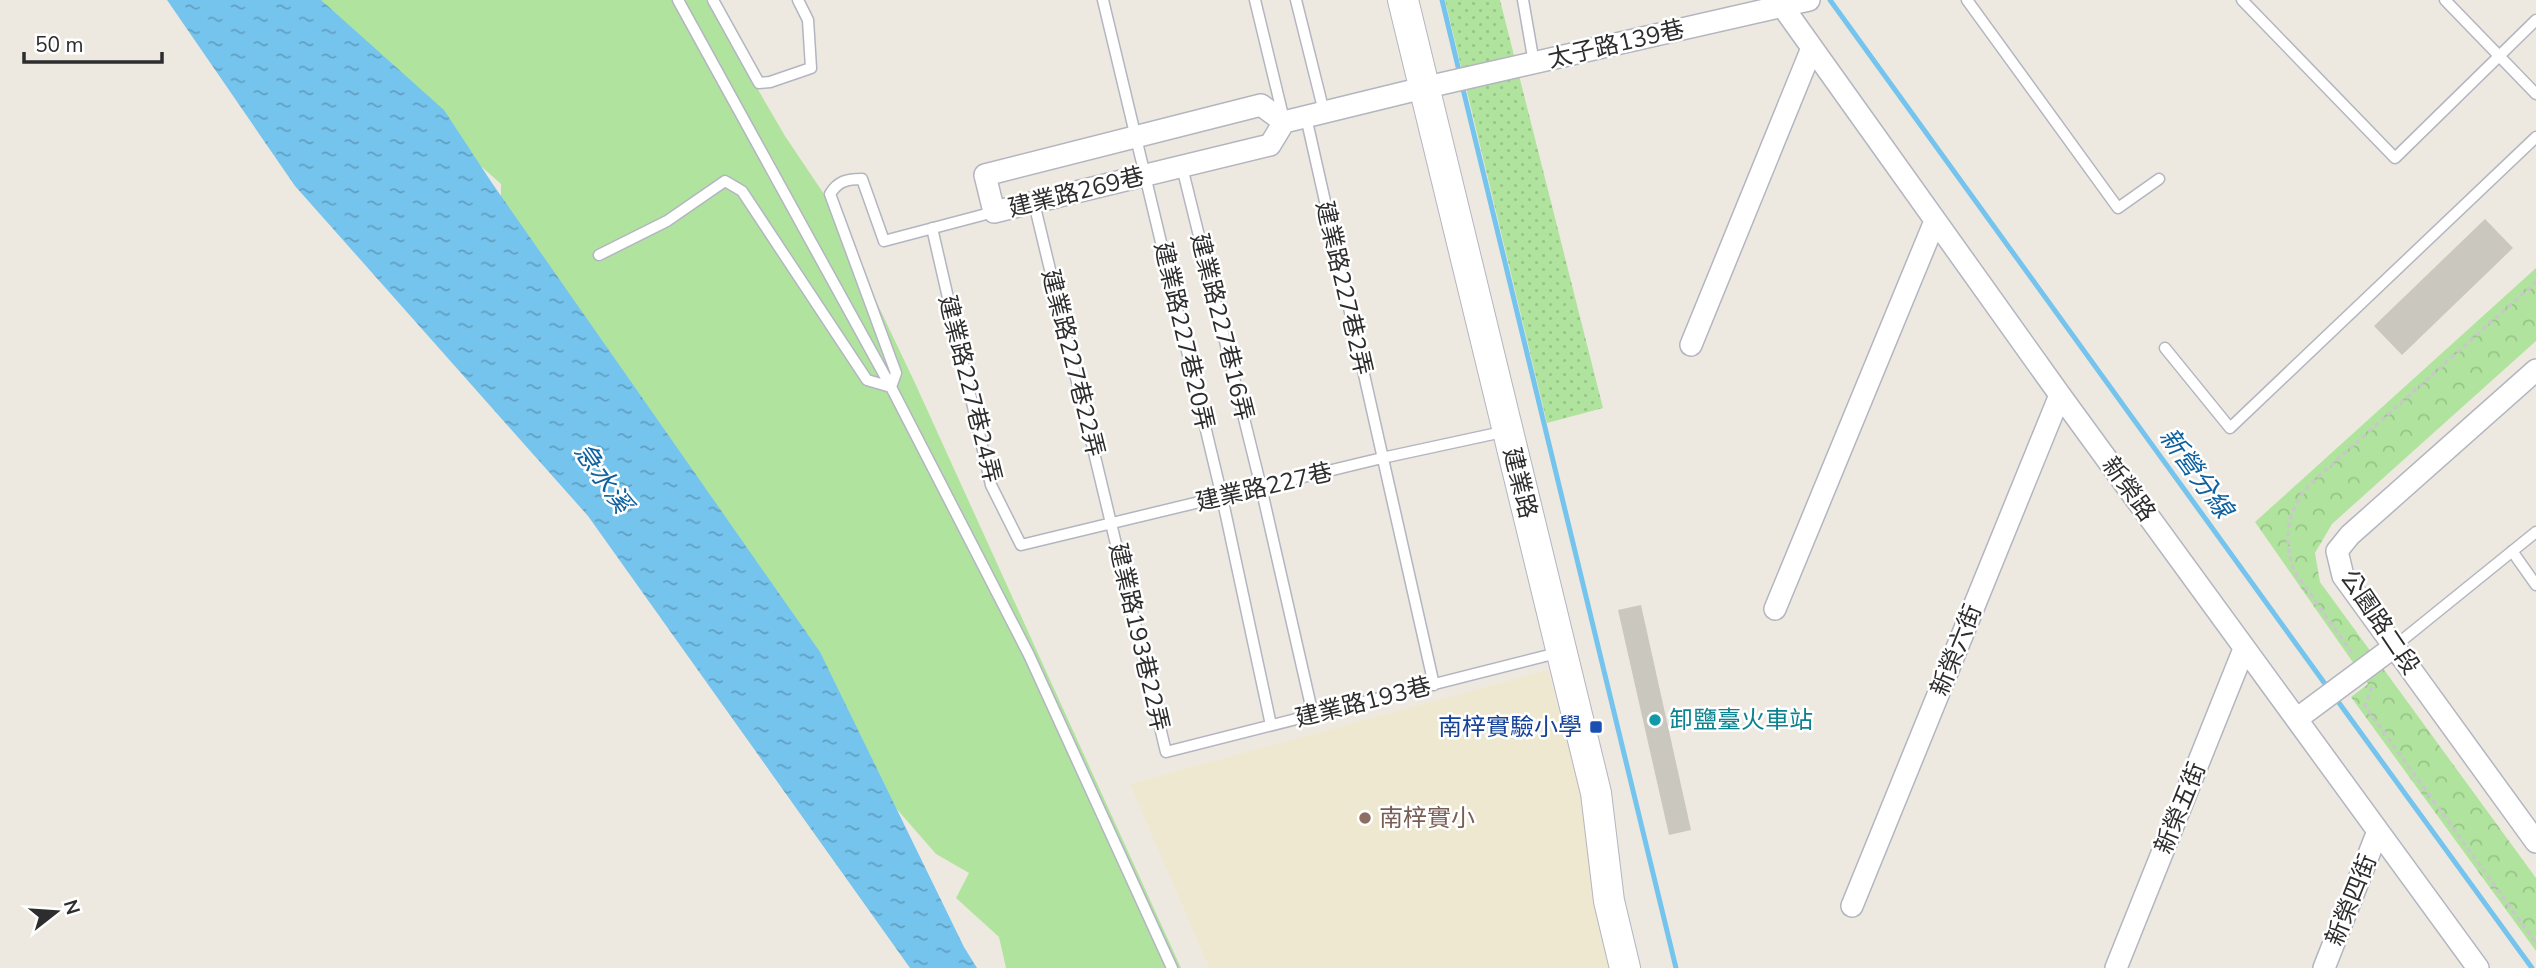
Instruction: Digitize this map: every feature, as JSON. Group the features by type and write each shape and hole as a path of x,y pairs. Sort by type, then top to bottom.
{"street":[{"name":"建業路","path":"1403,0 1596,793 1609,901 1625,968"},
{"name":"太子路139巷","path":"1423,88 1808,0"},
{"name":"新榮路","path":"1783,7 2060,395 2478,968"},
{"path":"1691,345 1812,48"},
{"path":"1284,122 1423,88"},
{"name":"建業路269巷","path":"1261,105 1284,122 1270,145 994,212 985,175 1261,105"},
{"path":"1775,609 1936,221"},
{"name":"公園路二段","path":"2536,370 2350,535 2337,551 2343,576 2536,842"},
{"name":"新榮六街","path":"1852,906 2060,395"},
{"path":"2298,718 2395,646"},
{"name":"新榮五街","path":"2116,968 2244,649"},
{"name":"新榮四街","path":"2324,968 2378,831"}],"lane":[{"path":"678,0 891,387 1030,655 1172,968"},
{"path":"713,0 759,83 811,68 808,20 798,0"},
{"name":"建業路227巷20弄","path":"1102,0 1222,497 1271,725"},
{"path":"1255,0 1284,122"},
{"name":"建業路227巷2弄","path":"1296,0 1315,115 1382,458 1434,685"},
{"path":"1522,0 1534,63"},
{"path":"1967,0 2118,208 2159,179"},
{"path":"2242,0 2395,158 2536,20"},
{"path":"2445,0 2536,94"},
{"path":"2165,348 2230,428 2536,136"},
{"name":"建業路227巷16弄","path":"1182,167 1261,487 1312,715"},
{"path":"891,387 896,373 830,194 837,183 862,179 884,241 994,212"},
{"path":"599,255 667,221 725,181 742,191 867,380 891,387"},
{"name":"建業路227巷22弄","path":"1034,203 1112,523"},
{"name":"建業路227巷24弄","path":"932,228 992,485 1021,545"},
{"name":"建業路227巷","path":"1021,545 1382,458 1507,431"},
{"name":"建業路193巷22弄","path":"1112,523 1166,752"},
{"path":"2395,646 2536,532"},
{"path":"2512,551 2536,585"},
{"name":"建業路193巷","path":"1166,752 1561,652"}],"path":[{"path":"2536,282 2309,485 2296,500 2287,535 2289,557 2294,571 2363,669 2365,706 2536,943"}],"shaded area":[{"name":"南梓實小","path":"1548,670 1583,800 1610,968 1209,968 1130,784"}],"green space":[{"path":"294,0 706,0 785,136 828,200 915,383 1181,968 1006,968 999,937 956,898 969,873 936,854 798,696 501,249 501,184"},
{"path":"1445,0 1500,0 1603,408 1547,423"},
{"path":"2536,268 2536,341 2332,524 2315,553 2320,582 2536,878 2536,951 2351,697 2368,684 2255,522"}],"water":[{"name":"急水溪","path":"167,0 321,0 444,110 492,183 820,652 964,947 977,968 910,968 588,516 295,186"}],"building":[{"path":"2485,219 2513,248 2402,355 2374,326"},
{"name":"卸鹽臺火車站","path":"1641,605 1691,830 1669,835 1618,610"}],"waterway":[{"path":"1442,0 1460,75"},
{"name":"新營分線","path":"1830,0 2328,688"},
{"path":"1462,85 1676,968"},
{"name":"新營分線","path":"2334,696 2532,968"}],"place":[{"name":"卸鹽臺火車站","path":"1655,720"},
{"name":"南梓實驗小學","path":"1596,727"},
{"name":"南梓實小","path":"1365,818"}]}
